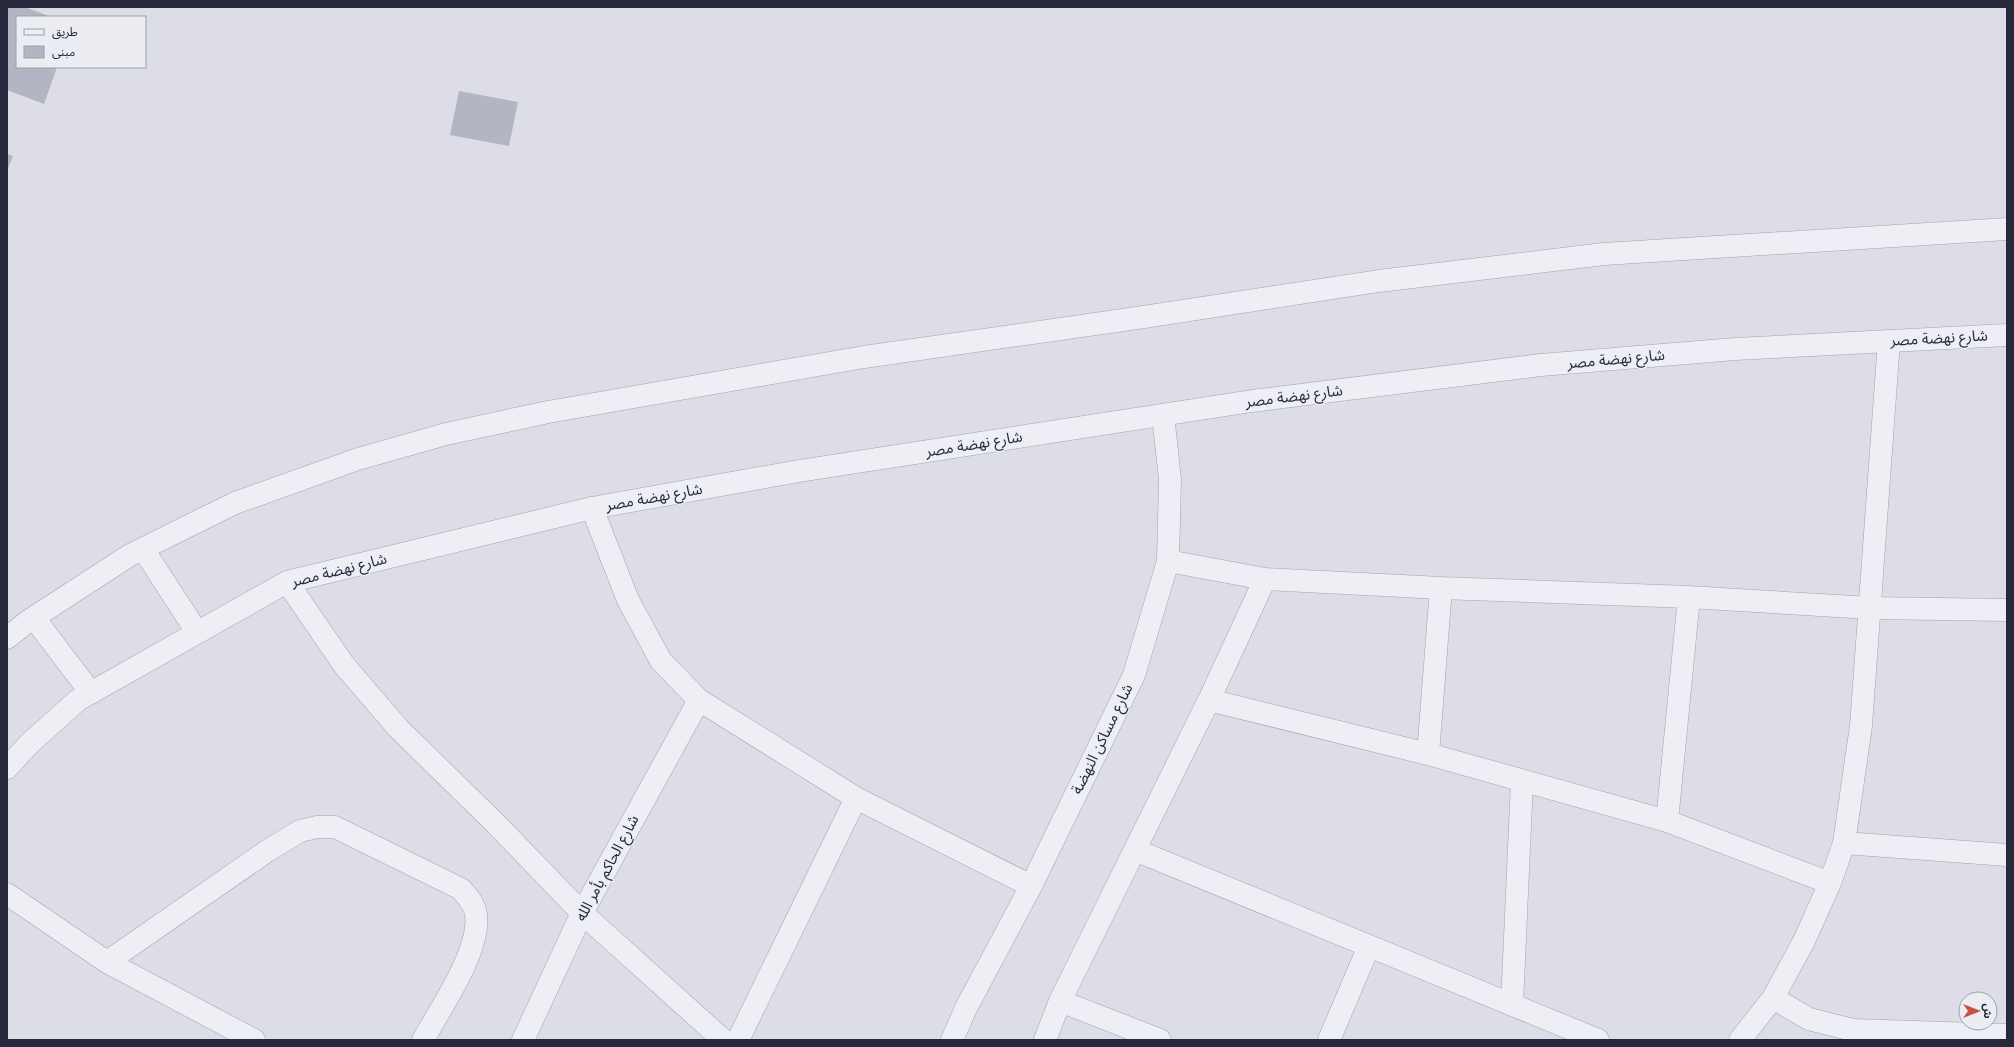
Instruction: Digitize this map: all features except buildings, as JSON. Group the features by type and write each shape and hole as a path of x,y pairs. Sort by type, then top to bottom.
{"street":[{"path":"7,638 34,618 130,555 235,503 358,459 446,434 548,412 856,358 1136,318 1379,280 1604,254 2007,229"},
{"name":"شارع نهضة مصر","path":"7,768 29,744 78,700 287,582 592,508 799,471 1252,401 1541,365 1735,349 2007,335"},
{"path":"1740,1040 1773,998 1804,941 1830,883 1844,844 1861,726 1889,341"},
{"name":"شارع مساكن النهضة","path":"952,1040 966,1008 1031,886 1134,675 1168,561 1170,479 1163,415"},
{"path":"592,508 628,600 661,661 699,700 856,798 1031,886"},
{"path":"143,549 197,632"},
{"path":"1168,561 1265,579 1441,588 1689,597 1870,608 2007,610"},
{"path":"1045,1040 1060,1001 1209,700 1265,579"},
{"path":"287,582 344,665 398,728 496,824 582,914 723,1040"},
{"path":"1428,754 1441,588"},
{"path":"1667,822 1689,597"},
{"path":"34,618 91,693"},
{"name":"شارع الحاكم بأمر الله","path":"523,1040 582,914 699,700"},
{"path":"1209,700 1428,754 1667,822 1830,883"},
{"path":"1512,1004 1522,781"},
{"path":"738,1040 856,798"},
{"path":"106,962 267,851 300,831 317,827 335,827 461,888 470,899 476,914 476,932 467,960 423,1040"},
{"path":"1844,844 2007,854"},
{"path":"1135,850 1598,1040"},
{"path":"7,894 106,962 254,1040"},
{"path":"1329,1040 1369,946"},
{"path":"1773,998 1809,1019 1853,1030 2007,1035"},
{"path":"1060,1001 1160,1040"}]}
